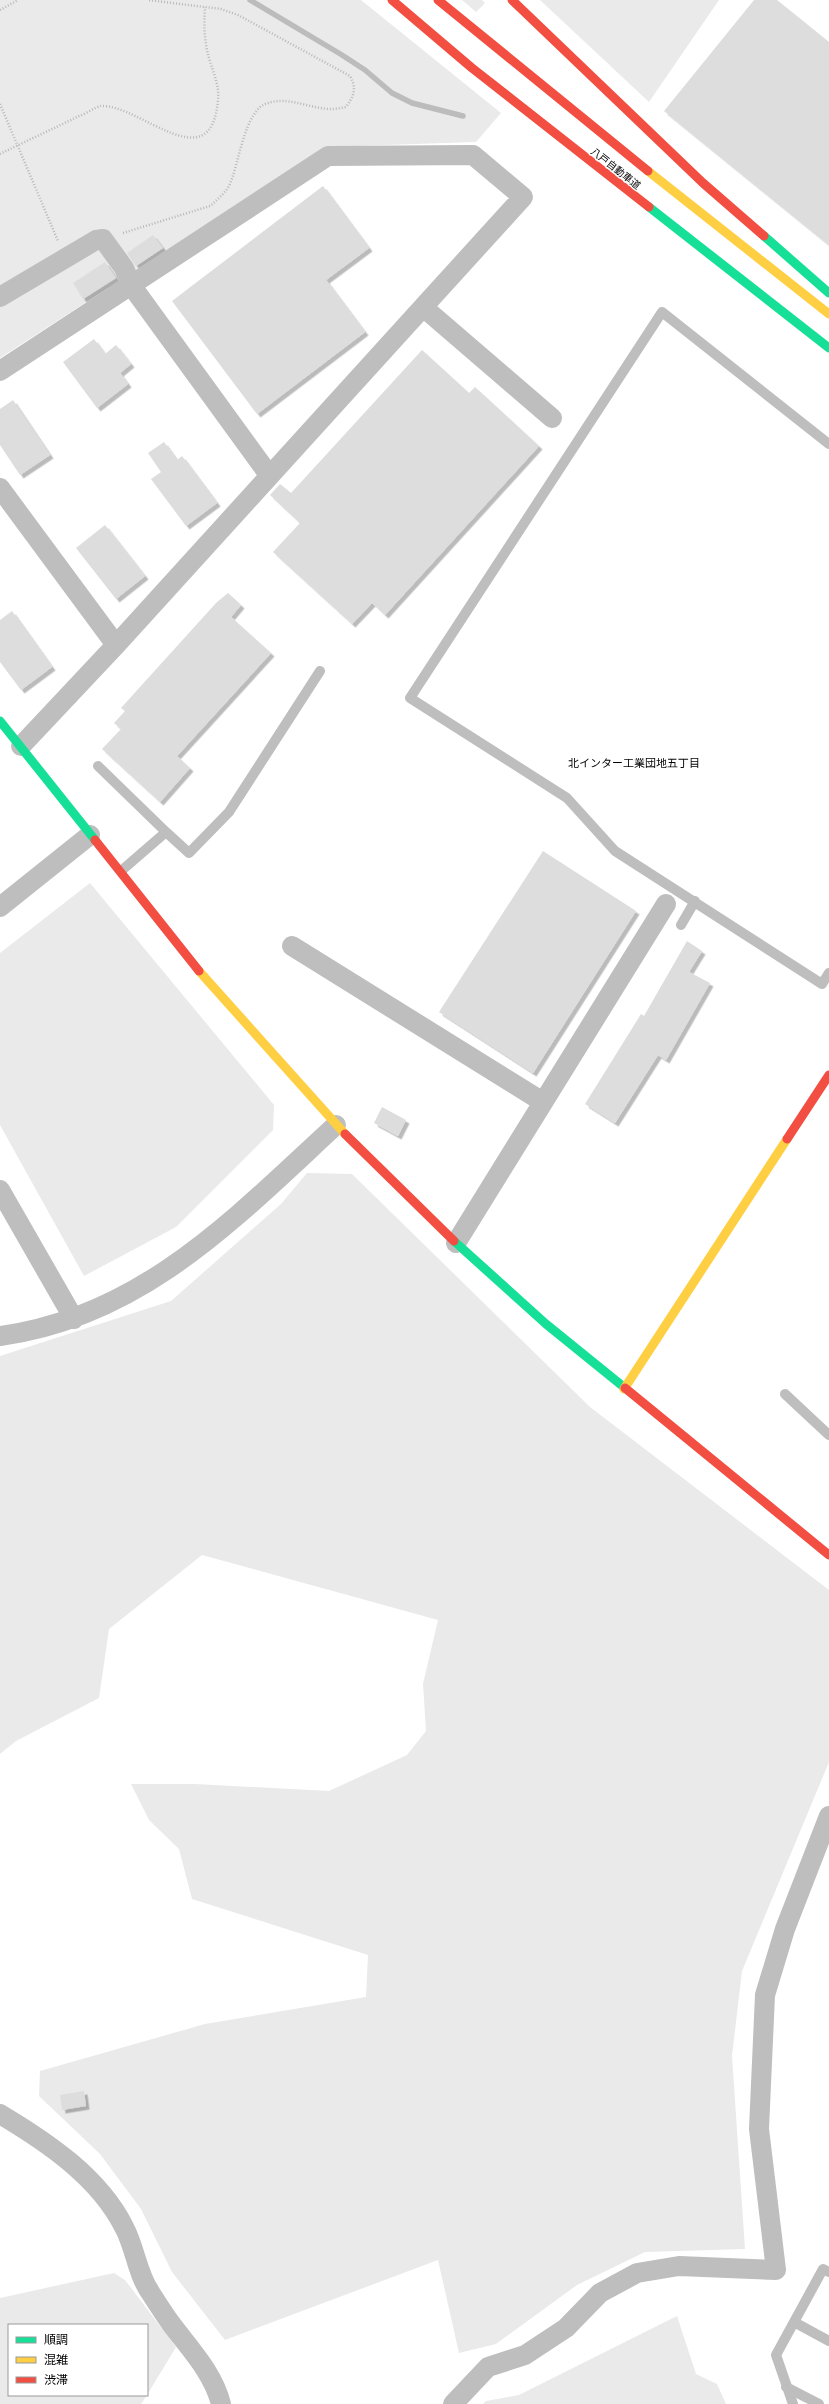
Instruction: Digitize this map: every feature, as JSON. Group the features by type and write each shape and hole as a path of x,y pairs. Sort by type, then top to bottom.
{"main road":[{"name":"八戸自動車道","path":"392,0 504,93 829,348"},
{"name":"八戸自動車道","path":"438,0 615,145 829,314"},
{"path":"512,0 703,183 829,293"},
{"path":"0,721 212,987 336,1125 456,1243 546,1324 829,1555"},
{"path":"624,1389 829,1074"}],"street":[{"path":"0,371 328,156 473,155 523,198 269,475 116,646 21,746"},
{"path":"0,297 96,240 103,239 124,268 131,286 269,475"},
{"path":"423,307 552,418"},
{"path":"0,488 116,646"},
{"path":"0,907 90,835"},
{"path":"456,1243 666,904"},
{"path":"292,946 543,1102"},
{"path":"0,1336 74,1319 118,1300 192,1254 336,1125"},
{"path":"0,1190 74,1319"},
{"path":"453,2404 488,2367 525,2355 566,2328 600,2293 638,2273 679,2266 776,2270 759,2129 765,1995 785,1929 829,1816"},
{"path":"0,2114 34,2135 71,2164 98,2189 124,2227 146,2286 172,2324 198,2357 218,2392 221,2404"}],"lane":[{"path":"829,444 662,312 410,698 567,798 615,851 822,984 829,973"},
{"path":"98,766 189,853 229,812 320,671"},
{"path":"121,871 166,832"},
{"path":"681,925 695,901"},
{"path":"785,1394 829,1435"},
{"path":"793,2404 776,2355 823,2269 829,2272"},
{"path":"794,2322 829,2341"},
{"path":"786,2387 819,2404"}],"path":[{"path":"0,10 18,0"},
{"path":"103,239 210,206 221,197 229,185 251,119 258,108 268,102 283,102 331,109 346,107 354,96 354,84 350,76 238,15 221,9 148,0"},
{"path":"0,154 101,106 121,111 178,137 193,139 209,130 216,114 219,98 207,50 205,7"},
{"path":"0,104 65,258"}],"shaded area":[{"path":"0,0 361,0 501,113 476,142 325,147 0,358"},
{"path":"462,0 482,0 485,3 476,12"},
{"path":"540,0 719,0 649,102"},
{"path":"90,883 274,1105 273,1130 176,1227 84,1276 0,1125 0,953"},
{"path":"307,1173 352,1174 590,1407 829,1590 829,1762 742,1971 732,2056 745,2249 645,2252 577,2285 496,2344 459,2353 438,2260 225,2340 172,2272 141,2209 100,2154 39,2096 40,2071 205,2024 366,1997 368,1955 192,1899 179,1849 149,1820 131,1784 195,1784 329,1791 407,1755 426,1731 423,1684 438,1620 202,1555 109,1629 99,1698 16,1741 0,1754 0,1356 171,1301 281,1204"},
{"path":"114,2273 125,2280 176,2347 148,2393 148,2324 8,2324 8,2396 146,2396 141,2404 0,2404 0,2298"},
{"path":"677,2316 696,2374 717,2384 726,2404 483,2404 486,2401 519,2395"}],"building":[{"path":"754,0 777,0 829,42 829,245 664,111"},
{"path":"323,186 369,248 326,280 365,332 257,414 172,301"},
{"path":"153,235 163,248 136,266 127,253"},
{"path":"105,262 116,278 83,299 73,283"},
{"path":"94,339 105,354 116,345 131,364 120,373 128,384 97,408 63,362"},
{"path":"422,350 469,393 475,387 539,446 385,615 372,603 352,624 273,552 300,523 270,495 280,484 291,493"},
{"path":"13,400 50,455 20,475 0,445 0,409"},
{"path":"164,442 177,460 182,456 217,503 186,526 151,479 161,472 148,453"},
{"path":"105,525 145,576 116,599 76,548"},
{"path":"228,593 241,605 231,617 271,653 177,756 190,768 160,802 102,749 121,729 114,723 125,711 121,708 216,603"},
{"path":"12,611 52,667 21,690 0,662 0,620"},
{"path":"543,851 636,911 533,1073 439,1012"},
{"path":"687,941 702,951 689,972 710,983 666,1060 658,1055 615,1123 585,1104 641,1014 644,1016"},
{"path":"382,1107 406,1120 398,1136 374,1123"},
{"path":"84,2091 86,2106 62,2110 60,2095"}],"waterway":[{"path":"250,0 365,70 392,93 412,103 463,116"}],"traffic: fast":[{"path":"649,207 829,348"},
{"path":"764,236 829,293"},
{"path":"0,721 95,840"},
{"path":"454,1241 546,1324 625,1388"}],"traffic: slow":[{"path":"648,171 829,314"},
{"path":"199,971 345,1134"},
{"path":"624,1389 787,1139"}],"traffic: jam":[{"path":"392,0 472,68 649,207"},
{"path":"438,0 648,171"},
{"path":"512,0 703,183 764,236"},
{"path":"95,840 199,971"},
{"path":"787,1139 829,1075"},
{"path":"345,1134 454,1241"},
{"path":"625,1388 829,1555"}],"district":[{"name":"北インター工業団地五丁目","path":"634,763"}]}
